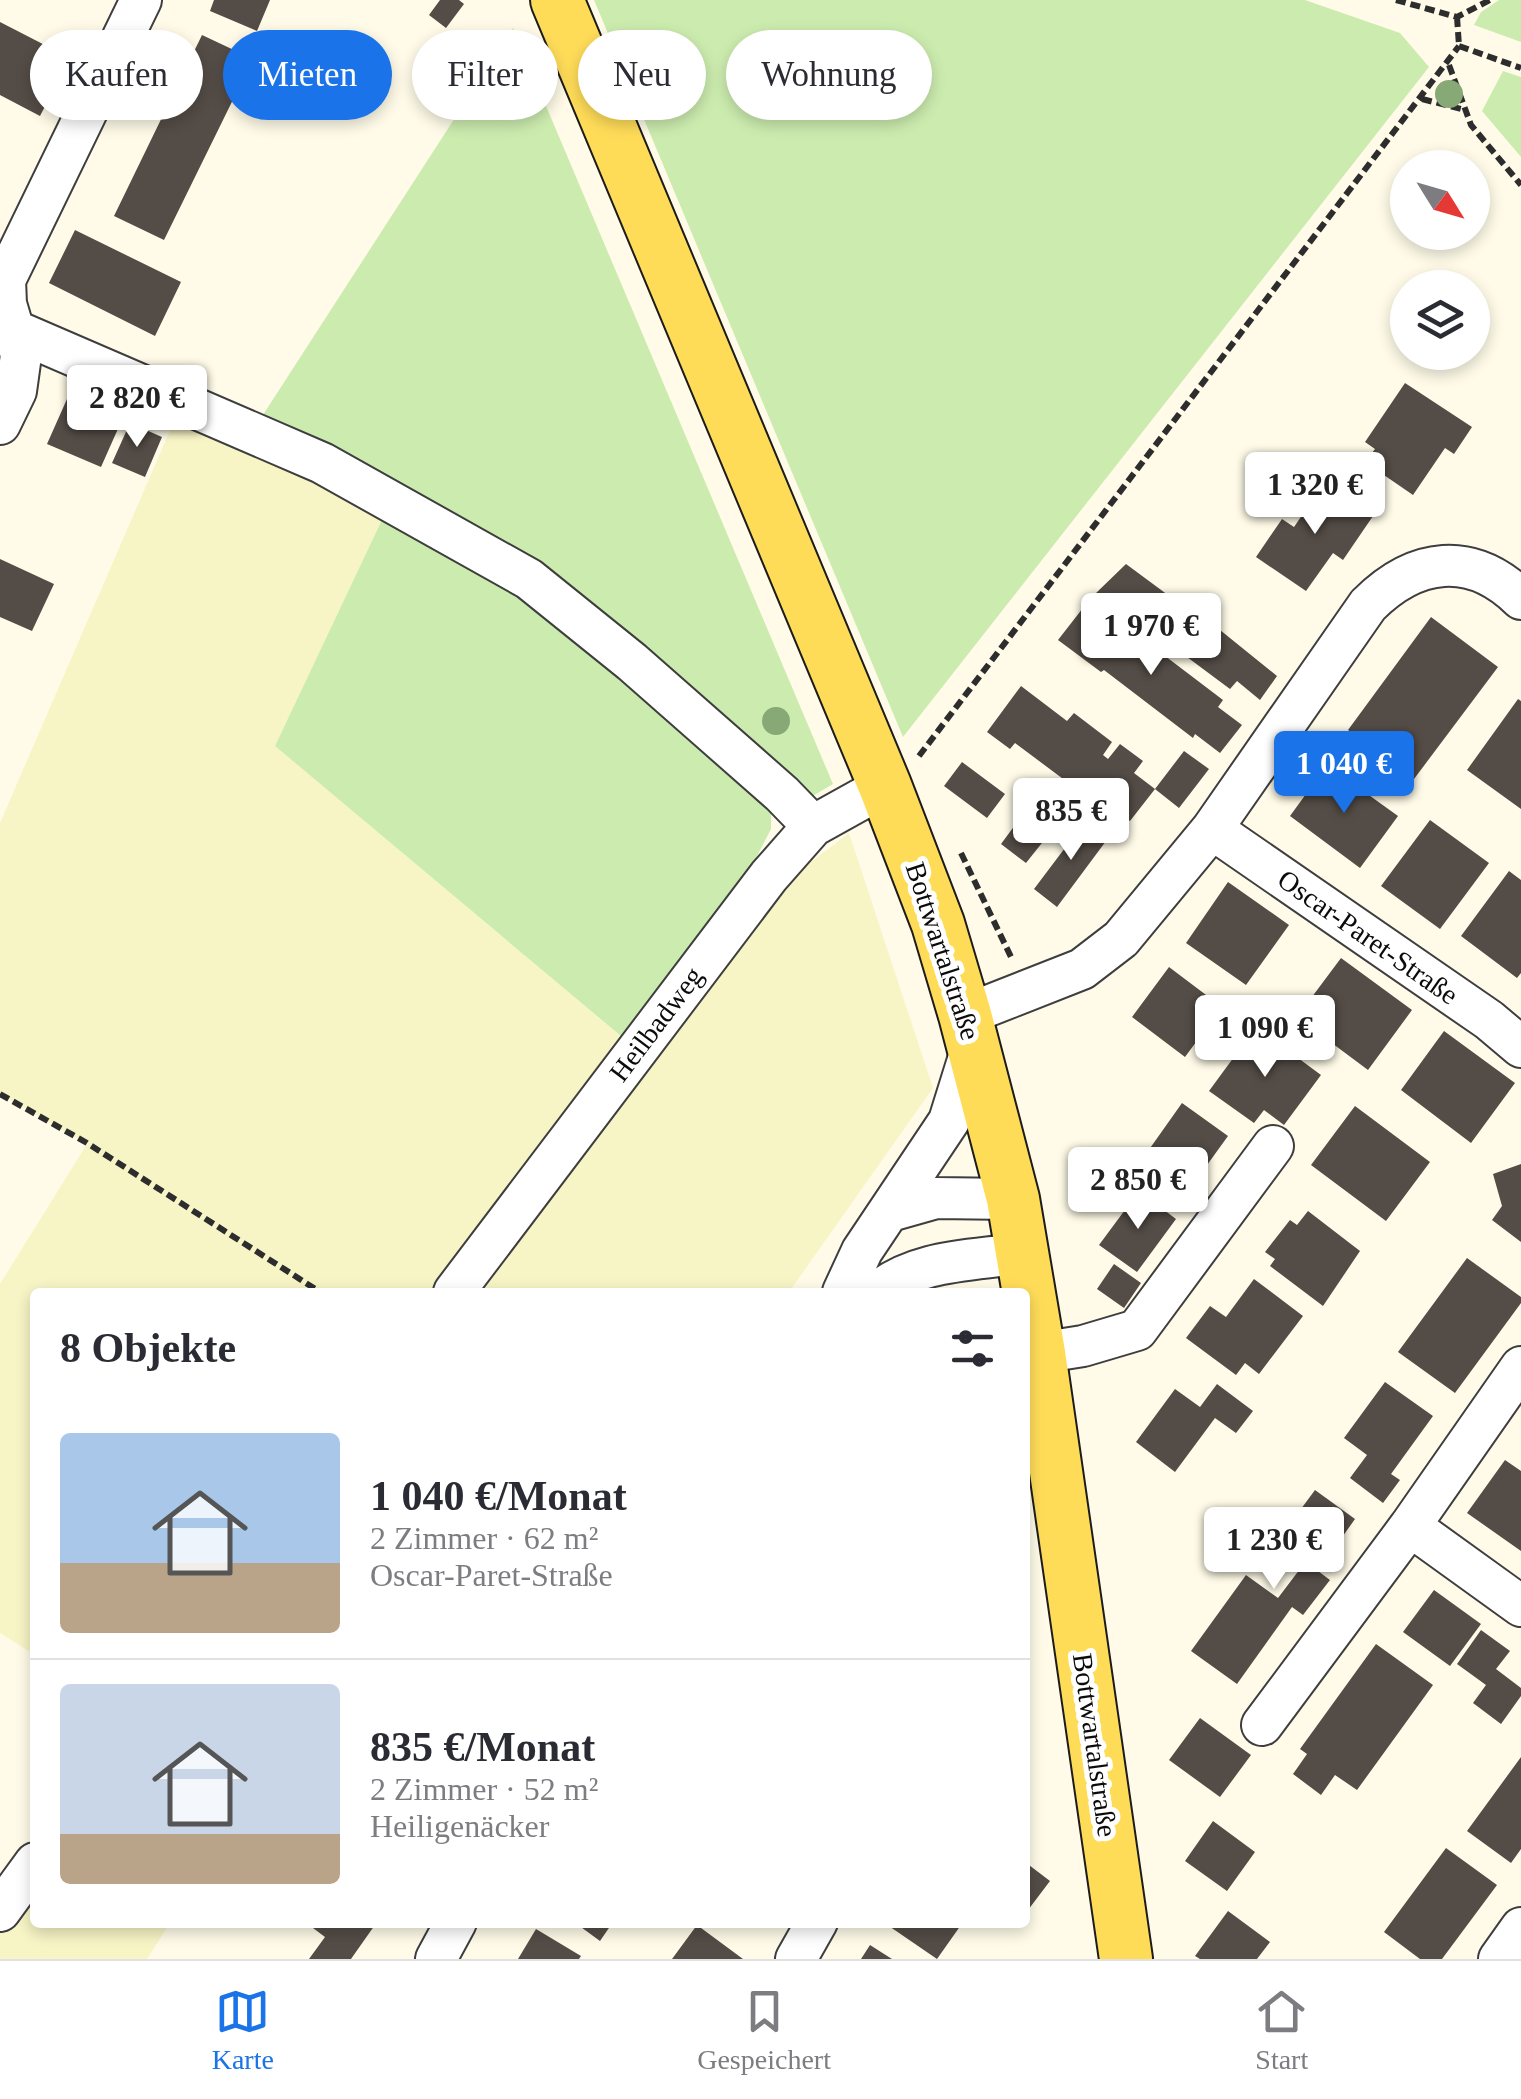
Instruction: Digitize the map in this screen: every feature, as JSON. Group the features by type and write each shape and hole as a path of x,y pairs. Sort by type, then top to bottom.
{"main road":[{"name":"Bottwartalstraße","path":"557,0 898,777 1013,1199 1028,1288"},
{"name":"Bottwartalstraße","path":"1030,1300 1126,1959"}],"street":[{"path":"0,424 16,391 21,356 8,328 5,280 141,0"},
{"path":"8,328 322,463 529,579 632,662 813,826"},
{"path":"846,1288 862,1251 948,1120 969,1030 1025,992 1082,969 1121,939 1212,829 1368,605 1405,574 1439,565 1477,571 1509,587 1521,599"},
{"name":"Heilbadweg","path":"457,1288 757,891 813,826 898,777"},
{"name":"Oscar-Paret-Straße","path":"1212,829 1489,1020 1521,1047"},
{"path":"1039,1353 1083,1346 1137,1330 1273,1146"},
{"path":"890,1211 936,1198 1013,1199"},
{"path":"882,1288 898,1275 923,1267 1022,1253"},
{"path":"1262,1726 1410,1526 1521,1367"},
{"path":"1410,1526 1521,1606"},
{"path":"0,1912 30,1870"},
{"path":"436,1959 453,1928"},
{"path":"796,1959 814,1928"},
{"path":"1499,1959 1521,1928"}],"path":[{"path":"1396,0 1457,17 1490,0"},
{"path":"898,777 1422,100 1460,46 1457,17"},
{"path":"1460,46 1521,68"},
{"path":"1448,64 1471,125 1521,185"},
{"path":"1422,100 1466,110"},
{"path":"958,848 1025,992"},
{"path":"0,1094 87,1143 314,1288"}],"shaded area":[{"path":"181,405 388,507 275,746 649,1060 786,881 849,833 933,1088 792,1288 30,1288 30,1652 0,1633 0,1284 87,1144 0,1094 0,823"},
{"path":"30,1856 30,1928 167,1928 147,1959 0,1959 0,1900"}],"green space":[{"path":"594,0 1305,0 1400,33 1429,67 903,737 644,120 706,120 706,30 607,30"},
{"path":"1499,0 1521,0 1521,42 1474,25 1481,12"},
{"path":"1503,71 1521,77 1521,157 1482,111"},
{"path":"454,120 552,120 833,784 811,797 543,562 259,421"},
{"path":"388,507 520,581 771,799 771,829 742,885 628,1042 275,746"}],"building":[{"path":"214,0 270,0 257,30 210,11"},
{"path":"440,0 459,0 464,4 446,28 429,15"},
{"path":"0,22 30,37 30,111 0,95"},
{"path":"203,35 223,45 223,120 164,240 114,216 161,120 203,120"},
{"path":"75,230 181,282 155,336 49,283"},
{"path":"1405,383 1472,427 1454,454 1445,448 1413,495 1365,462 1375,449 1365,442"},
{"path":"67,399 121,422 101,467 47,444"},
{"path":"130,423 162,437 145,477 112,463"},
{"path":"1324,483 1373,516 1343,560 1333,553 1306,591 1256,557 1282,519 1294,527"},
{"path":"0,559 54,584 32,631 0,617"},
{"path":"1126,564 1176,601 1178,596 1277,676 1260,700 1237,681 1230,689 1095,594"},
{"path":"1086,604 1140,645 1144,640 1223,700 1218,707 1242,725 1220,753 1195,734 1193,738 1058,640"},
{"path":"1431,617 1498,667 1414,779 1348,730"},
{"path":"1021,686 1067,721 1074,713 1112,742 1103,755 1108,759 1120,744 1143,761 1134,773 1155,789 1130,821 1118,812 1114,817 1015,743 1010,749 987,732"},
{"path":"1518,699 1521,701 1521,809 1467,770"},
{"path":"1184,751 1209,769 1179,808 1155,789"},
{"path":"962,762 1005,794 987,818 944,786"},
{"path":"1327,765 1398,816 1360,868 1290,816"},
{"path":"1035,798 1061,819 1026,863 1001,844"},
{"path":"1086,820 1109,837 1057,907 1034,889"},
{"path":"1430,820 1489,863 1440,929 1381,886"},
{"path":"1509,871 1521,880 1521,973 1517,978 1461,936"},
{"path":"1228,882 1289,925 1246,985 1186,943"},
{"path":"1341,958 1412,1010 1368,1070 1297,1017"},
{"path":"1169,967 1222,1007 1185,1057 1132,1017"},
{"path":"1256,1027 1321,1075 1284,1125 1264,1110 1254,1123 1209,1091"},
{"path":"1444,1031 1515,1083 1471,1143 1401,1090"},
{"path":"1182,1103 1228,1136 1181,1201 1136,1168"},
{"path":"1355,1106 1430,1162 1386,1221 1311,1165"},
{"path":"1521,1164 1521,1242 1492,1220 1502,1206 1493,1174"},
{"path":"1139,1191 1176,1219 1137,1272 1099,1245"},
{"path":"1308,1211 1360,1251 1323,1306 1270,1266 1275,1259 1265,1252 1290,1220 1297,1225"},
{"path":"1467,1258 1521,1297 1521,1303 1455,1393 1398,1352"},
{"path":"1114,1264 1141,1283 1124,1308 1097,1289"},
{"path":"1254,1279 1303,1316 1259,1374 1245,1363 1236,1375 1186,1338 1210,1306 1226,1317"},
{"path":"1385,1382 1433,1416 1391,1474 1400,1480 1383,1503 1350,1478 1367,1455 1344,1438"},
{"path":"1217,1384 1253,1411 1236,1433 1215,1418 1175,1472 1136,1442 1175,1389 1200,1407"},
{"path":"1505,1460 1521,1471 1521,1551 1467,1513"},
{"path":"1315,1490 1355,1519 1318,1571 1330,1580 1303,1615 1292,1607 1237,1684 1191,1651 1246,1575 1278,1598 1306,1561 1278,1540"},
{"path":"1434,1590 1481,1624 1450,1666 1403,1632"},
{"path":"1481,1630 1510,1651 1496,1669 1521,1688 1521,1696 1501,1724 1473,1703 1486,1685 1457,1664"},
{"path":"1376,1644 1433,1685 1357,1790 1335,1775 1321,1795 1293,1774 1307,1754 1300,1749"},
{"path":"1200,1718 1251,1755 1220,1797 1169,1760"},
{"path":"1521,1757 1521,1849 1511,1863 1467,1831"},
{"path":"1213,1821 1255,1852 1227,1891 1185,1861"},
{"path":"1446,1848 1497,1885 1442,1959 1420,1959 1384,1932"},
{"path":"1030,1866 1050,1881 1030,1907"},
{"path":"1228,1911 1270,1942 1257,1959 1195,1956"},
{"path":"313,1928 373,1928 351,1959 309,1959 325,1937"},
{"path":"582,1928 609,1928 600,1941"},
{"path":"695,1928 701,1928 743,1959 672,1959"},
{"path":"892,1928 959,1928 937,1959"},
{"path":"536,1929 581,1956 518,1959"},
{"path":"870,1945 892,1959 861,1959"}]}
